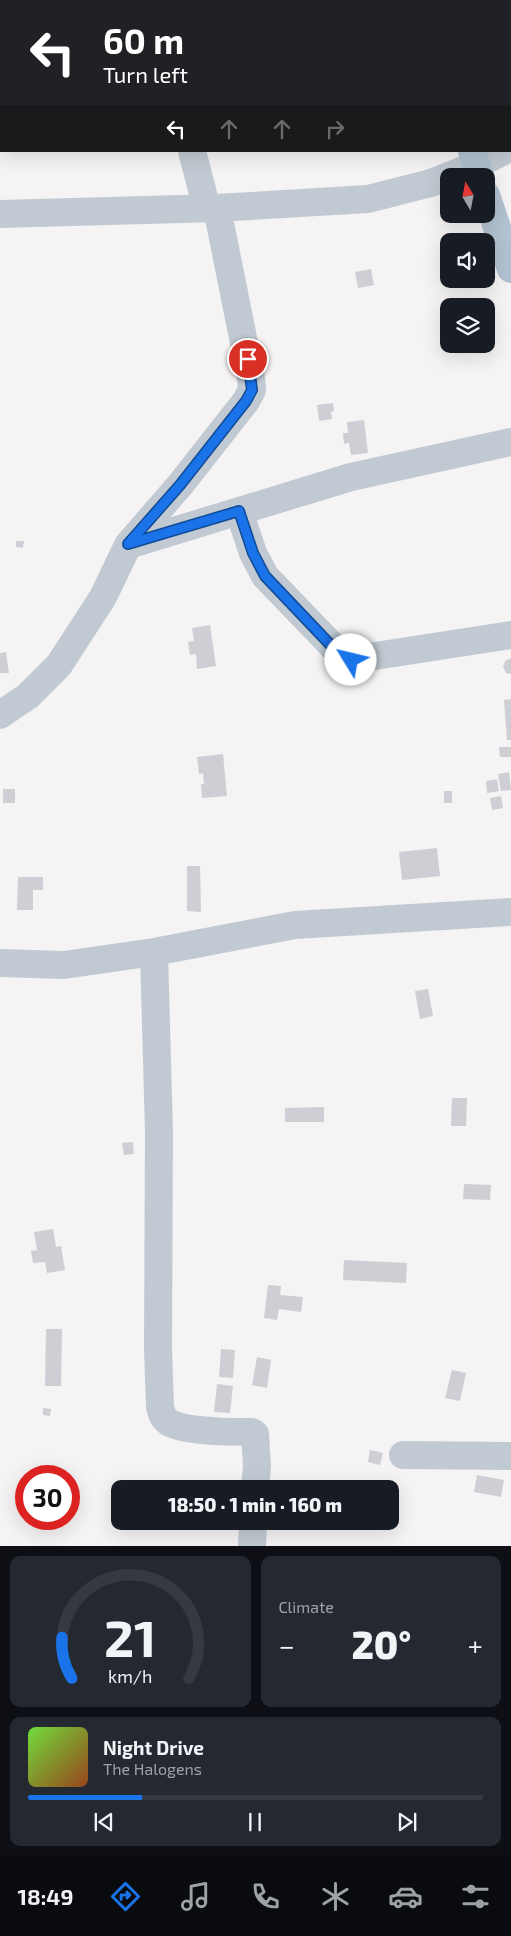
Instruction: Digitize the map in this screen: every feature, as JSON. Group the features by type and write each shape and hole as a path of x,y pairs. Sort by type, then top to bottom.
{"main road":[{"path":"495,222 511,269"}],"street":[{"path":"0,715 28,696 59,666 103,597 128,544 180,485 246,401 252,390 252,378 212,209 192,152"},
{"path":"0,214 212,209 368,199 431,183 502,152"},
{"path":"128,544 351,477 511,442"},
{"path":"239,511 253,553 265,576 342,657 351,660 511,635"},
{"path":"0,963 64,965 154,952 295,925 511,912"},
{"path":"154,952 159,1133 158,1348 160,1407 162,1417 170,1423 185,1428 252,1432 255,1434 256,1480"},
{"path":"403,1455 511,1456"},
{"path":"252,1546 253,1530"}],"building":[{"path":"371,269 374,285 358,288 355,272"},
{"path":"333,403 332,419 319,421 317,405"},
{"path":"364,420 368,453 351,455 349,443 344,444 343,433 348,433 347,422"},
{"path":"16,541 24,541 23,548 16,547"},
{"path":"210,625 216,666 197,669 196,654 190,655 188,642 194,641 192,628"},
{"path":"6,652 9,673 0,673 0,653"},
{"path":"511,658 511,674 506,673 503,667 505,661"},
{"path":"511,699 511,740 507,740 504,700"},
{"path":"499,747 511,747 511,757 500,757"},
{"path":"223,754 227,796 202,798 201,784 204,784 203,773 199,774 197,757"},
{"path":"509,772 511,790 501,791 498,774"},
{"path":"497,779 499,791 487,793 486,781"},
{"path":"3,789 15,789 15,803 3,803"},
{"path":"444,791 452,791 452,803 444,803"},
{"path":"501,796 503,808 492,810 490,798"},
{"path":"437,848 440,876 402,880 399,852"},
{"path":"187,866 200,866 201,912 187,911"},
{"path":"18,877 43,877 43,890 33,890 33,910 17,910"},
{"path":"428,989 433,1016 420,1019 415,991"},
{"path":"452,1098 467,1098 466,1126 451,1126"},
{"path":"324,1107 324,1122 285,1122 285,1108"},
{"path":"133,1142 134,1154 124,1155 122,1143"},
{"path":"464,1184 491,1185 490,1200 463,1199"},
{"path":"53,1229 56,1247 61,1246 65,1270 47,1273 45,1262 33,1263 31,1251 37,1250 34,1232"},
{"path":"344,1260 407,1263 406,1283 343,1280"},
{"path":"268,1285 281,1286 280,1295 303,1297 301,1312 279,1309 277,1320 264,1318"},
{"path":"46,1329 62,1329 61,1386 45,1386"},
{"path":"221,1349 235,1350 233,1378 219,1377"},
{"path":"257,1357 271,1360 267,1388 252,1385"},
{"path":"452,1370 466,1373 460,1401 445,1398"},
{"path":"217,1384 233,1386 230,1413 214,1412"},
{"path":"43,1408 51,1409 50,1416 43,1415"},
{"path":"370,1450 383,1453 380,1465 368,1462"},
{"path":"477,1475 504,1480 501,1497 474,1492"}],"route":[{"path":"248,359 252,378 252,390 246,401 180,485 128,544 239,511 253,553 265,576 342,657 351,660"}]}
